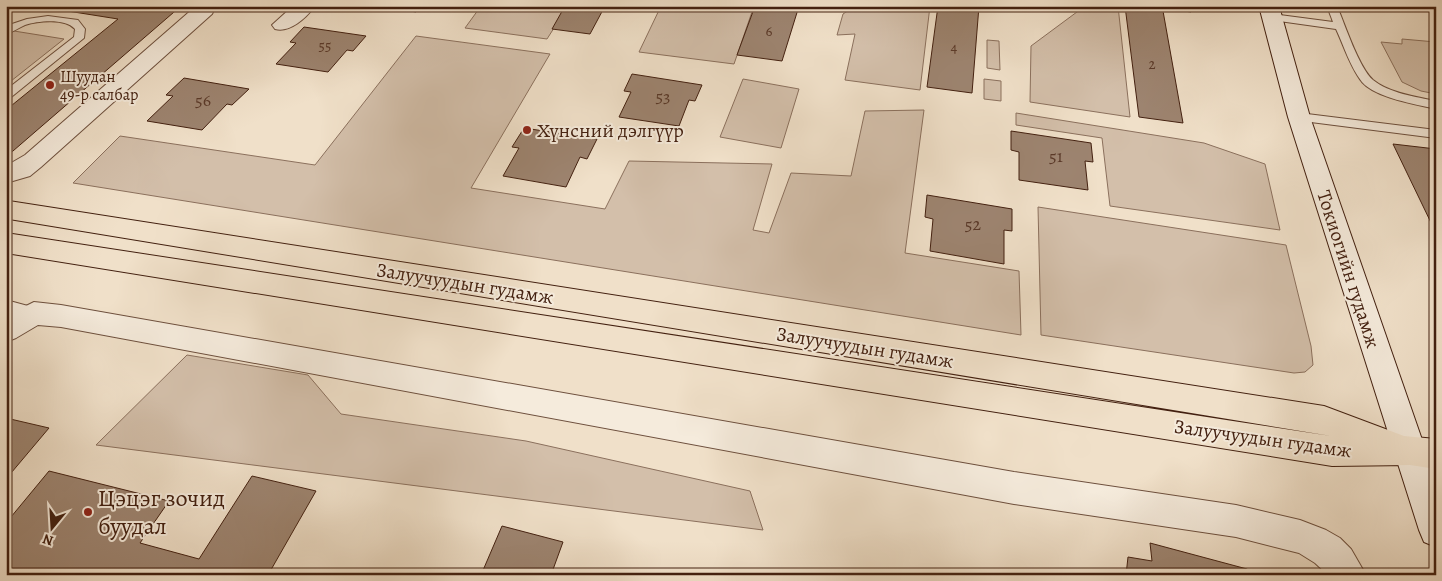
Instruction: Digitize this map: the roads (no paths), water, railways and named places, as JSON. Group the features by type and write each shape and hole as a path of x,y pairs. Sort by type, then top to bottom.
{"main road":[{"name":"Залуучуудын гудамж","path":"9,210 1324,420 1423,452"},
{"name":"Залуучуудын гудамж","path":"6,243 1332,451 1423,452"}],"street":[{"path":"6,174 20,170 33,161 205,10 206,6"},
{"path":"282,25 305,6"},
{"name":"Токиогийн гудамж","path":"1270,12 1299,117 1423,452 1436,530"},
{"path":"16,316 61,316 1014,488 1236,521 1290,533 1318,542 1344,566 1348,575"}],"lane":[{"path":"1332,6 1367,81 1390,93 1414,101 1436,105"},
{"path":"1270,12 1340,26"},
{"path":"6,30 29,21 46,19 74,22 80,29 79,38 6,96"},
{"path":"1299,117 1436,134"}],"place":[{"name":"Шуудан 49-р салбар","path":"50,85"},
{"name":"Хүнсний дэлгүүр","path":"527,130"},
{"name":"Цэцэг зочид буудал","path":"88,512"}]}
